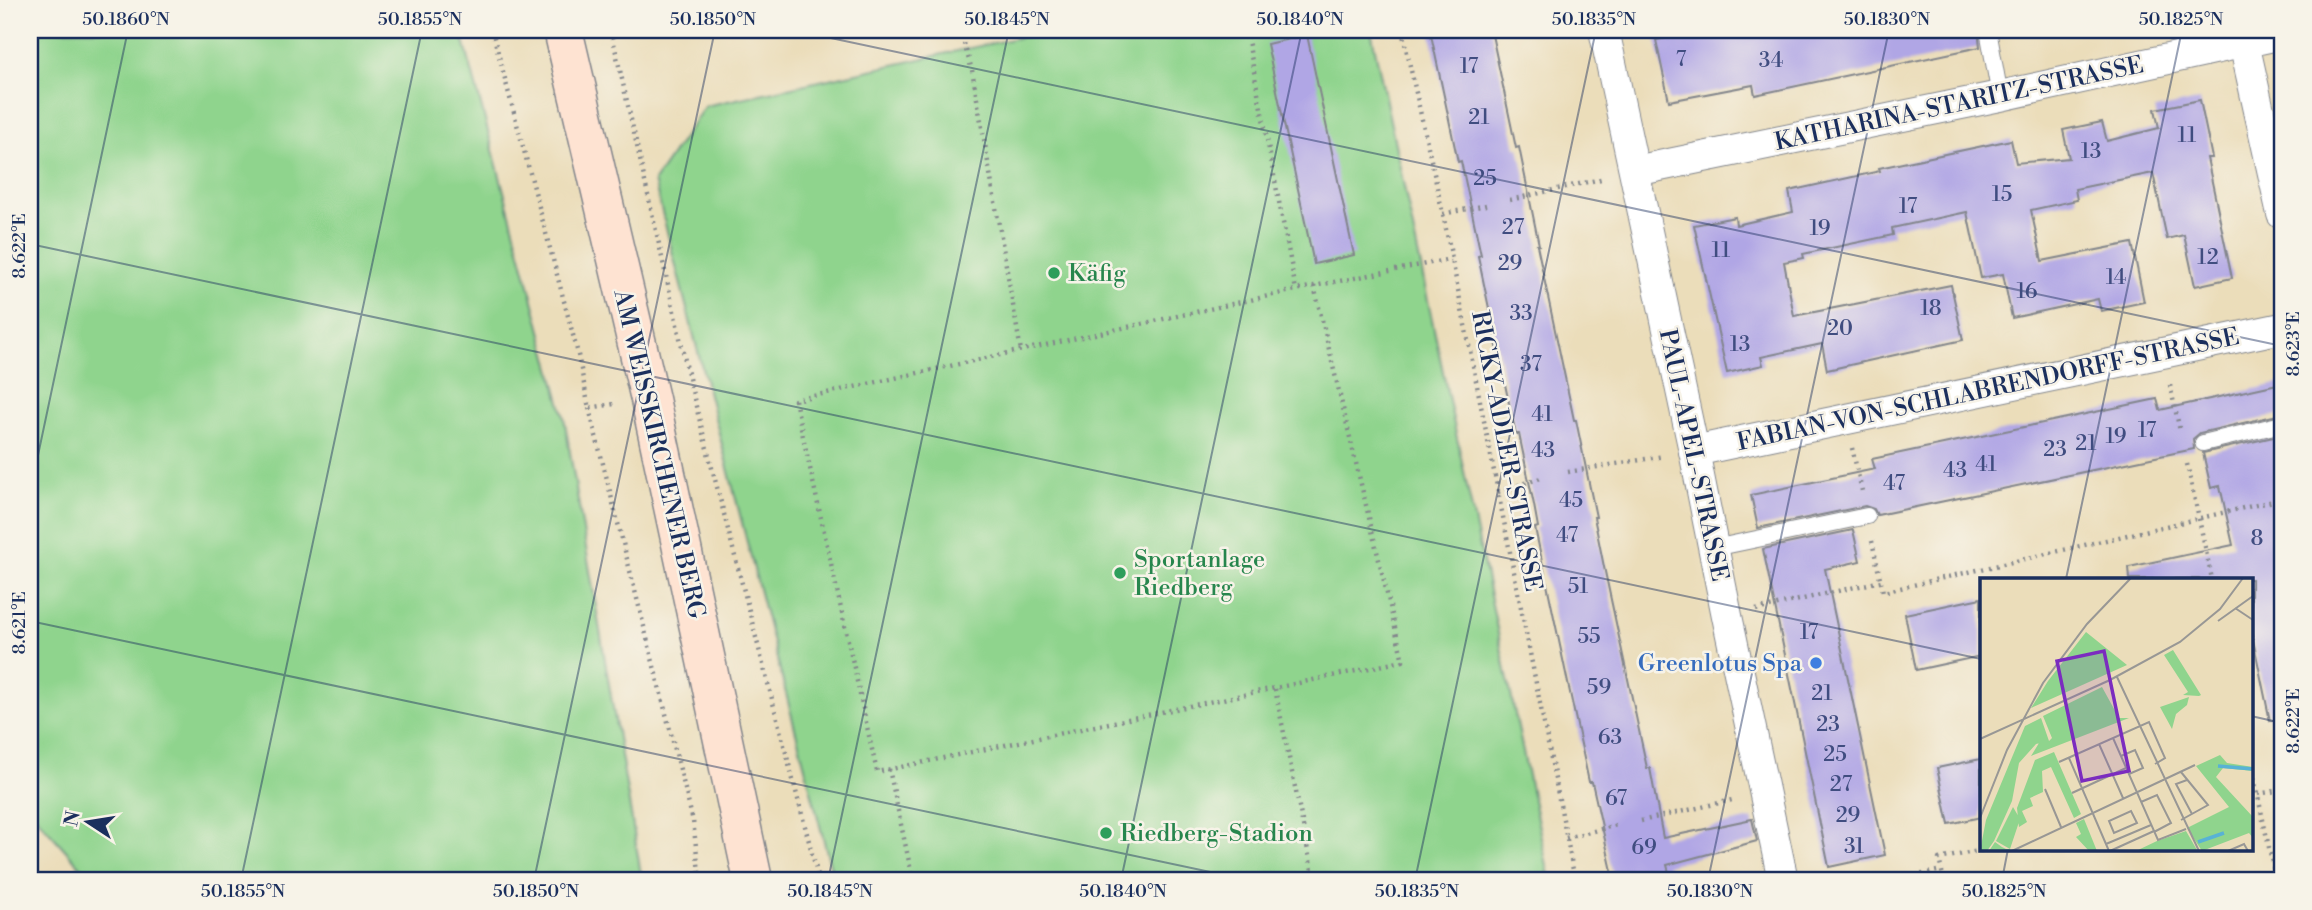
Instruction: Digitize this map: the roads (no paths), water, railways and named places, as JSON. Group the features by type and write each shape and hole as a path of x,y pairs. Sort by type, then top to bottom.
{"main road":[{"name":"AM WEISSKIRCHENER BERG","path":"563,30 650,399 753,880"}],"street":[{"name":"PAUL-APEL-STRASSE","path":"1604,30 1783,880"},
{"name":"KATHARINA-STARITZ-STRASSE","path":"1635,171 2000,96 2282,33"},
{"path":"2244,43 2282,214"},
{"name":"FABIAN-VON-SCHLABRENDORFF-STRASSE","path":"1694,451 2282,328"}],"lane":[{"path":"1988,30 2000,96"},
{"path":"2203,443 2282,424"},
{"path":"1714,548 1867,516"}],"place":[{"name":"Käfig","path":"1054,273"},
{"name":"Sportanlage Riedberg","path":"1120,573"},
{"name":"Greenlotus Spa","path":"1816,663"},
{"name":"Riedberg-Stadion","path":"1106,833"}]}
